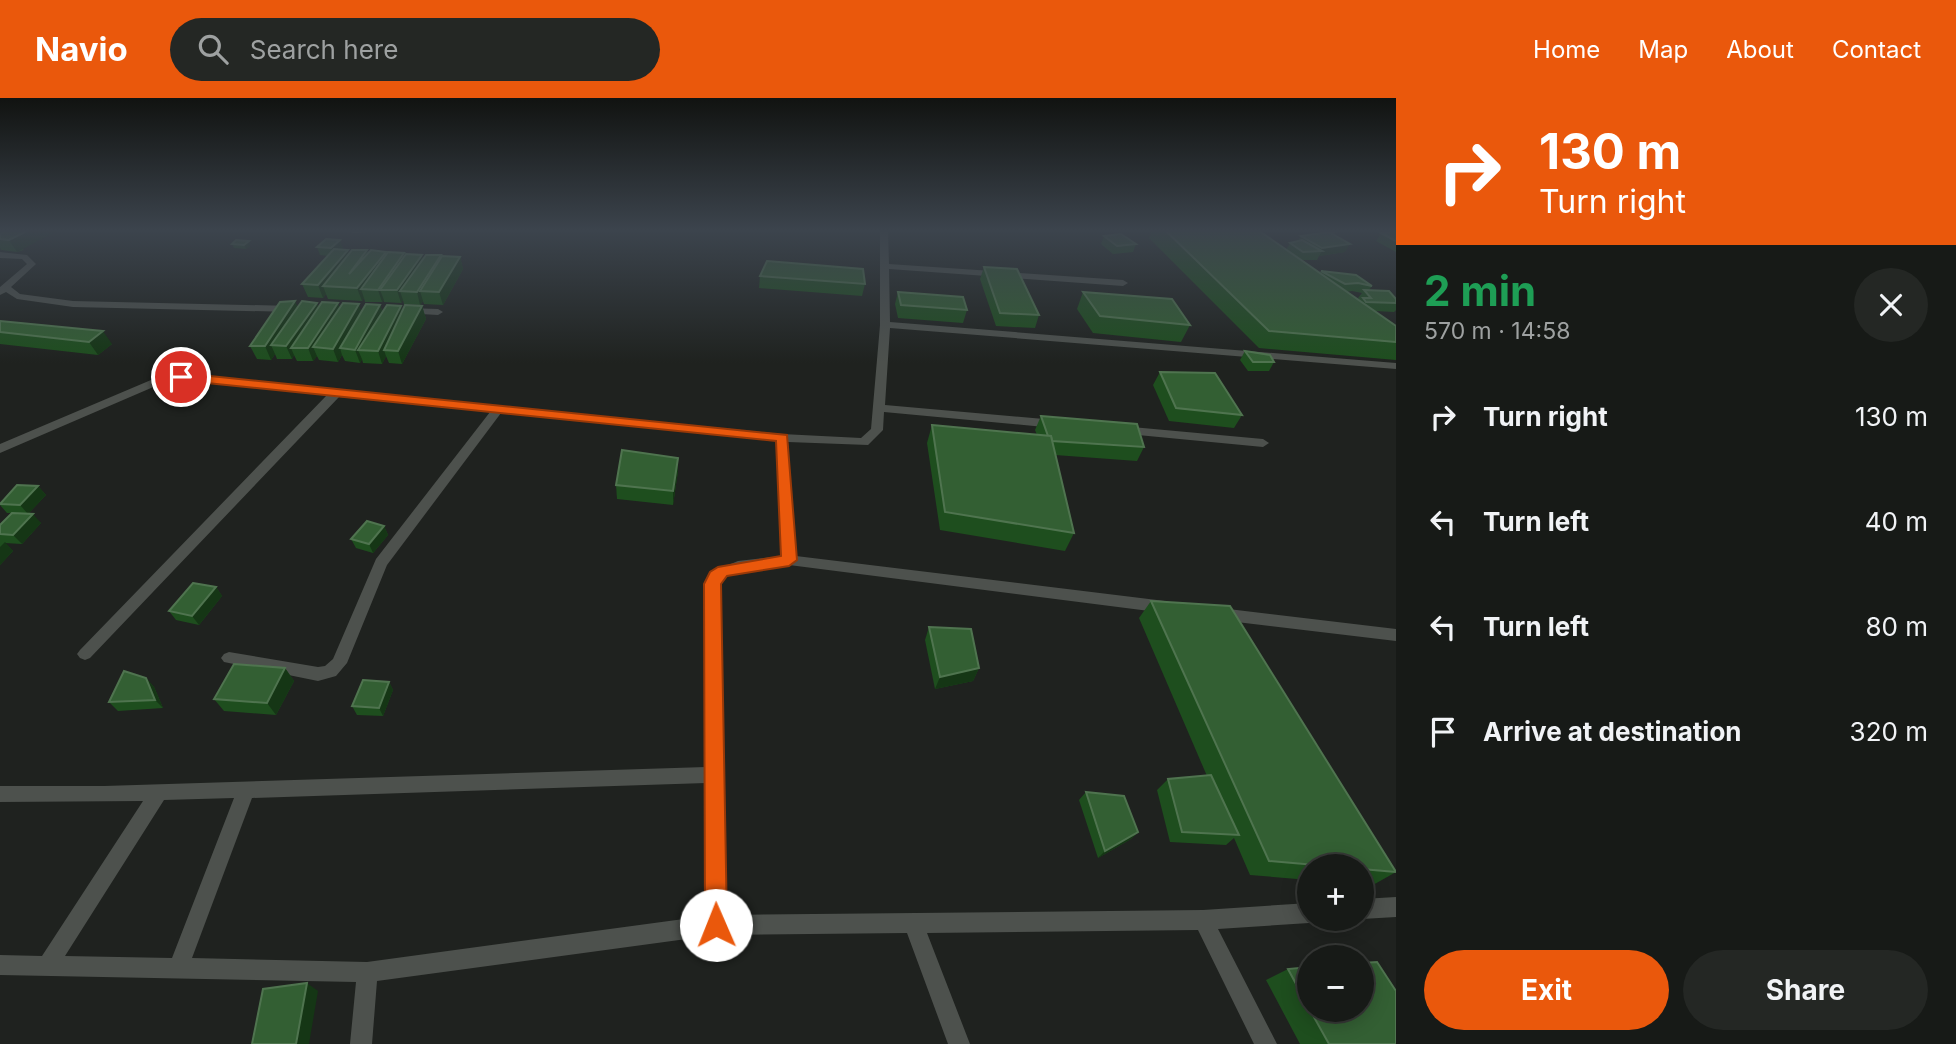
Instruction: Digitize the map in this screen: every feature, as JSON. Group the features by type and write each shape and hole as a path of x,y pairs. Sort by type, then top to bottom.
{"street":[{"path":"21,274 4,290 17,296 73,304 308,309"},
{"path":"0,449 155,382 172,378 782,438 864,442 877,430 885,325 885,274"},
{"path":"999,274 1123,283"},
{"path":"399,311 438,312"},
{"path":"885,325 1396,366"},
{"path":"85,654 336,393"},
{"path":"879,408 1071,425"},
{"path":"229,658 318,674 330,671 339,663 381,563 498,409"},
{"path":"1112,429 1263,443"},
{"path":"782,438 789,560"},
{"path":"716,925 712,584 716,576 723,571 789,560 1175,608"},
{"path":"1202,611 1396,635"},
{"path":"0,794 159,792 714,775"},
{"path":"178,968 246,789"},
{"path":"48,965 159,792"},
{"path":"1374,908 1396,907"},
{"path":"0,965 368,972 716,925 1203,920 1297,914"},
{"path":"1203,920 1266,1044"},
{"path":"914,924 958,1044"},
{"path":"361,1044 368,972"}],"building":[{"path":"311,274 327,274 318,285 302,284"},
{"path":"333,274 368,274 357,288 323,286"},
{"path":"372,274 389,274 378,290 361,289"},
{"path":"391,274 408,274 397,290 380,290"},
{"path":"412,274 429,274 417,292 400,291"},
{"path":"431,274 450,274 439,292 420,291"},
{"path":"864,274 865,284 760,276"},
{"path":"986,274 1019,274 1039,315 1000,313"},
{"path":"1210,274 1321,274 1396,326 1396,342 1269,331"},
{"path":"1327,274 1356,275 1372,286 1358,283 1345,284"},
{"path":"1364,290 1389,291 1396,303 1366,302 1363,298 1371,298"},
{"path":"898,292 963,297 967,310 901,305"},
{"path":"1083,292 1172,299 1190,325 1100,316"},
{"path":"295,301 265,346 250,346 280,302"},
{"path":"302,301 317,303 286,346 271,345"},
{"path":"322,302 338,303 308,348 291,348"},
{"path":"343,303 359,304 333,349 313,347"},
{"path":"366,304 380,305 355,350 340,348"},
{"path":"387,305 401,306 378,351 358,350"},
{"path":"405,305 422,306 398,351 384,350"},
{"path":"0,321 103,331 89,342 0,332"},
{"path":"1245,351 1270,355 1274,362 1253,362"},
{"path":"1160,372 1215,373 1242,415 1176,408"},
{"path":"1041,416 1137,424 1144,447 1052,441"},
{"path":"932,425 1051,436 1074,533 945,512"},
{"path":"622,450 678,458 673,491 616,485"},
{"path":"17,485 38,486 20,505 0,504"},
{"path":"12,513 33,514 13,535 0,534 0,525"},
{"path":"367,521 384,526 369,544 351,539"},
{"path":"193,583 216,587 192,616 169,611"},
{"path":"1151,601 1230,606 1396,872 1374,870 1374,854 1297,854 1297,863 1269,861"},
{"path":"929,627 971,629 979,668 940,677"},
{"path":"234,664 285,668 267,703 214,699"},
{"path":"124,671 146,678 155,700 109,702"},
{"path":"363,680 389,682 379,708 352,706"},
{"path":"1211,775 1239,835 1182,832 1168,779"},
{"path":"1086,792 1124,796 1138,832 1105,851"},
{"path":"1374,962 1377,962 1396,991 1396,1044 1329,1044 1317,1022 1374,1022"},
{"path":"1297,968 1297,986 1288,969"},
{"path":"307,983 296,1044 252,1044 263,989"}],"route":[{"path":"181,377 782,438 789,560 738,566 723,571 716,576 712,584 716,925"}]}
